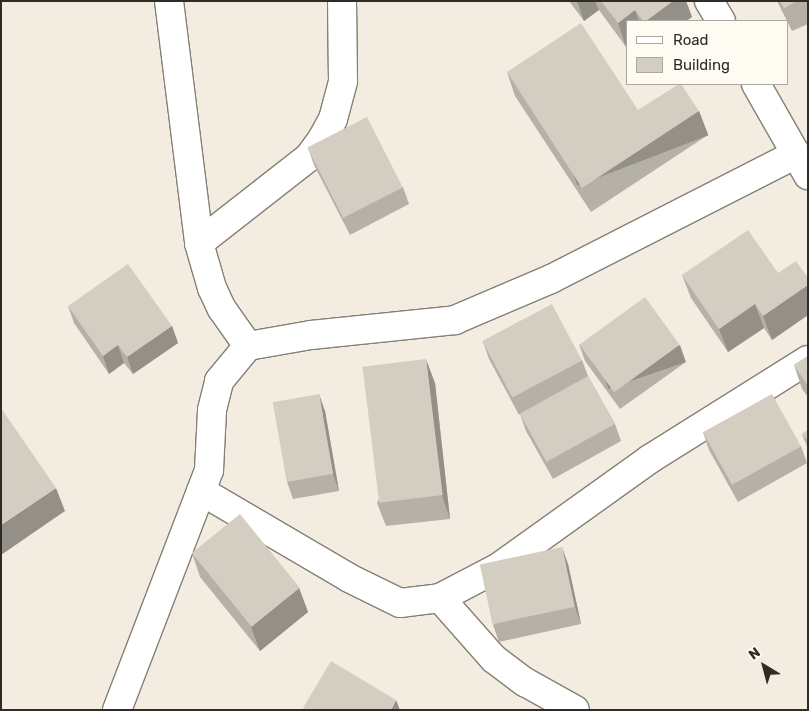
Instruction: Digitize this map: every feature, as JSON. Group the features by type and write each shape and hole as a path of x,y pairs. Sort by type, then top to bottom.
{"street":[{"path":"169,1 199,243 215,295 248,346"},
{"path":"199,243 309,157 322,138 333,119 343,82 342,1"},
{"path":"710,1 720,20"},
{"path":"117,710 209,470 212,410 219,381 248,346 311,335 455,320 551,279 802,165 757,85"},
{"path":"202,491 349,578 400,603 440,598 499,567 650,459 808,360"},
{"path":"440,598 494,659 525,682 575,710"}],"building":[{"path":"601,1 673,1 647,20 642,20 635,10 618,23"},
{"path":"780,1 797,1 784,8"},
{"path":"581,23 638,110 677,85 682,85 699,111 582,188 507,72"},
{"path":"367,117 403,187 343,218 307,147"},
{"path":"748,230 778,273 796,261 808,278 808,285 763,316 755,304 719,329 682,275"},
{"path":"128,264 172,326 127,357 118,345 103,356 68,306"},
{"path":"645,297 680,345 614,392 579,345"},
{"path":"552,304 582,361 512,398 482,341"},
{"path":"808,356 808,386 794,365"},
{"path":"426,359 443,495 379,503 362,367"},
{"path":"588,376 615,424 546,462 520,414"},
{"path":"319,394 333,474 287,482 273,402"},
{"path":"772,394 801,446 732,485 703,432"},
{"path":"1,408 56,488 1,525"},
{"path":"808,430 808,441 802,434"},
{"path":"240,514 300,588 252,627 192,553"},
{"path":"562,547 575,607 493,624 480,564"},
{"path":"331,661 396,700 391,710 306,710 303,708"}]}
